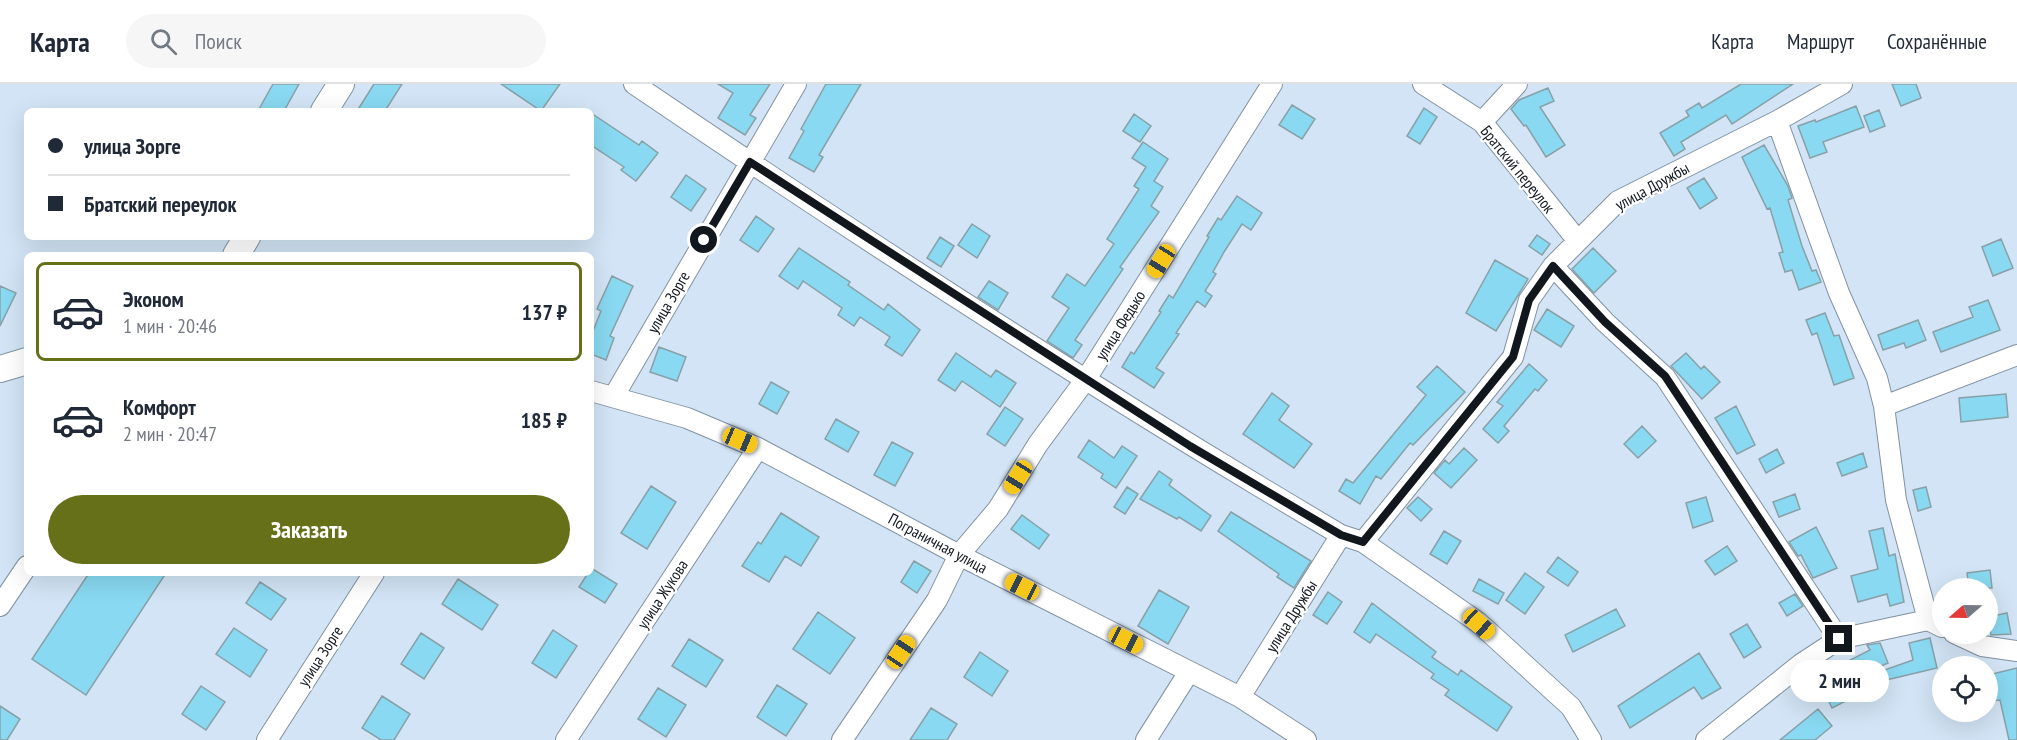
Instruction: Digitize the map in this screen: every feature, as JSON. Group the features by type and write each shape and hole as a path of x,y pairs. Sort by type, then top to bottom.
{"street":[{"path":"326,108 341,84"},
{"path":"634,84 750,162 1190,446 1341,535 1363,542 1479,624 1571,707 1591,740"},
{"name":"улица Зорге","path":"614,396 796,84"},
{"name":"улица Федько","path":"842,740 937,600 959,555 998,509 1038,444 1086,379 1272,84"},
{"name":"Братский переулок","path":"1423,84 1482,122 1578,241"},
{"path":"1482,122 1517,84"},
{"name":"улица Дружбы","path":"1363,542 1513,357 1529,300 1553,266 1618,201 1777,121 1842,84"},
{"path":"1777,121 1839,293 1877,378 1884,406 1896,500 1932,614"},
{"path":"1553,266 1605,322 1665,376 1839,639"},
{"path":"1884,406 2017,355"},
{"name":"Пограничная улица","path":"594,392 687,418 758,448 959,555 1240,697 1306,740"},
{"name":"улица Жукова","path":"566,740 758,448"},
{"name":"улица Дружбы","path":"1240,697 1341,535"},
{"path":"0,606 24,570"},
{"name":"улица Зорге","path":"267,740 372,576"},
{"path":"1706,740 1801,664 1839,639 1932,624"},
{"path":"1978,644 2017,651"},
{"path":"1146,740 1189,672"}],"building":[{"path":"273,84 299,84 286,108 260,108"},
{"path":"374,84 402,84 387,108 359,108"},
{"path":"501,84 560,84 543,108 537,108"},
{"path":"718,84 770,84 750,115 756,118 745,135 718,118 733,93"},
{"path":"826,84 861,84 819,155 823,157 814,172 789,158 804,131 801,129"},
{"path":"1741,84 1793,84 1732,124 1726,115 1681,142 1685,149 1674,156 1660,133 1689,116 1686,111 1699,103 1702,108"},
{"path":"1892,84 1916,84 1921,98 1901,106"},
{"path":"1548,88 1554,101 1540,107 1565,145 1546,157 1526,125 1524,126 1511,109 1519,100"},
{"path":"1292,105 1315,119 1302,139 1279,125"},
{"path":"1856,106 1864,127 1823,142 1827,152 1810,158 1798,126 1815,120 1816,122"},
{"path":"1424,108 1437,117 1420,144 1407,136"},
{"path":"1879,110 1885,126 1870,132 1864,116"},
{"path":"1134,114 1151,126 1140,142 1123,131"},
{"path":"594,115 639,145 642,141 658,153 636,181 621,170 624,167 594,147"},
{"path":"1143,142 1168,159 1154,181 1163,187 1151,206 1159,212 1120,267 1123,269 1075,340 1082,345 1073,358 1047,341 1069,308 1052,297 1067,274 1085,286 1114,244 1107,239 1139,189 1134,186 1146,167 1132,158"},
{"path":"1764,145 1788,186 1792,198 1788,200 1802,246 1812,271 1816,270 1821,282 1799,290 1792,270 1785,272 1779,253 1783,252 1770,208 1767,209 1742,157"},
{"path":"686,175 706,189 691,211 671,197"},
{"path":"1704,178 1717,198 1700,209 1687,188"},
{"path":"1237,196 1262,213 1251,230 1242,224 1224,252 1213,272 1216,274 1205,291 1212,296 1205,307 1197,301 1176,333 1179,334 1156,368 1164,373 1154,388 1122,367 1131,352 1134,354 1169,295 1173,298 1218,218 1221,220"},
{"path":"756,216 774,229 758,252 740,240"},
{"path":"972,224 990,236 977,258 958,245"},
{"path":"1537,235 1550,244 1542,255 1529,246"},
{"path":"940,237 954,246 941,267 927,258"},
{"path":"2001,239 2013,268 1993,276 1982,247"},
{"path":"799,248 850,282 848,285 884,310 888,304 920,330 902,356 885,345 890,337 860,317 854,326 838,315 842,308 803,281 798,289 779,276"},
{"path":"1593,248 1616,271 1594,293 1572,269"},
{"path":"1495,260 1528,279 1496,331 1466,313"},
{"path":"612,276 633,286 610,336 614,338 606,360 594,355 594,328 601,311 597,309"},
{"path":"989,281 1008,293 998,310 978,297"},
{"path":"0,286 16,293 0,326"},
{"path":"1988,300 2000,330 1941,352 1933,332 1973,317 1969,307"},
{"path":"1547,309 1574,326 1561,347 1534,330"},
{"path":"1825,313 1834,336 1839,335 1854,378 1834,385 1817,333 1812,335 1806,320"},
{"path":"1918,320 1926,340 1906,348 1904,343 1883,350 1878,335"},
{"path":"659,347 686,357 677,381 650,372"},
{"path":"956,353 991,377 996,370 1016,383 1000,407 962,381 955,391 938,380"},
{"path":"1686,353 1701,369 1704,366 1720,382 1702,399 1671,366"},
{"path":"1529,364 1547,380 1538,391 1535,389 1504,426 1509,431 1498,443 1483,429 1503,406 1497,402"},
{"path":"1437,366 1465,392 1413,445 1410,443 1381,479 1376,476 1360,504 1339,491 1346,479 1353,483 1426,395 1417,387"},
{"path":"771,382 789,392 777,414 759,404"},
{"path":"1272,393 1289,406 1279,420 1312,444 1294,468 1243,434"},
{"path":"2006,394 2008,417 1961,422 1959,398"},
{"path":"1736,406 1755,445 1737,454 1715,418"},
{"path":"1005,407 1023,419 1005,446 987,434"},
{"path":"836,419 859,432 848,452 825,439"},
{"path":"1642,426 1656,441 1638,458 1624,444"},
{"path":"1089,440 1114,458 1122,446 1137,456 1116,488 1101,478 1103,474 1078,457"},
{"path":"892,442 913,453 895,486 874,475"},
{"path":"1464,448 1477,460 1451,488 1434,473 1445,460 1449,464"},
{"path":"1777,449 1784,463 1766,473 1759,459"},
{"path":"1863,453 1867,467 1842,476 1837,463"},
{"path":"1159,471 1172,480 1169,485 1211,516 1201,531 1179,517 1177,519 1140,499"},
{"path":"651,486 676,502 647,549 621,533"},
{"path":"1127,487 1138,494 1125,514 1114,507"},
{"path":"1926,487 1931,507 1918,511 1913,490"},
{"path":"1795,494 1800,509 1779,517 1773,502"},
{"path":"1418,497 1432,509 1421,521 1407,508"},
{"path":"1706,497 1713,521 1693,528 1686,503"},
{"path":"1231,512 1311,561 1294,588 1277,577 1279,574 1218,531"},
{"path":"781,513 819,537 801,566 785,556 769,582 742,566 758,542 761,544"},
{"path":"1022,515 1049,535 1039,549 1011,529"},
{"path":"1816,527 1837,568 1813,578 1801,555 1798,556 1789,542"},
{"path":"1883,528 1889,556 1895,554 1904,602 1890,606 1887,594 1858,602 1851,576 1878,569 1869,531"},
{"path":"1444,531 1461,541 1447,564 1430,554"},
{"path":"1727,546 1737,561 1715,575 1705,561"},
{"path":"1558,557 1578,572 1568,586 1547,572"},
{"path":"914,561 931,571 917,593 901,582"},
{"path":"594,570 617,584 605,603 579,587 586,576 594,576"},
{"path":"1990,570 1991,578 1968,578 1967,573"},
{"path":"1525,573 1544,587 1525,614 1506,600"},
{"path":"87,576 164,576 86,695 32,659"},
{"path":"458,579 498,605 482,630 442,604"},
{"path":"1479,579 1504,593 1498,604 1473,591"},
{"path":"260,582 286,599 271,620 246,603"},
{"path":"1159,590 1189,607 1168,644 1138,626"},
{"path":"1328,592 1342,602 1327,624 1313,615"},
{"path":"1795,594 1803,606 1787,616 1779,603"},
{"path":"1372,603 1436,652 1432,657 1458,675 1461,670 1512,707 1497,731 1445,695 1449,690 1431,678 1434,674 1411,658 1376,634 1370,643 1354,632"},
{"path":"1616,609 1625,626 1573,652 1565,635"},
{"path":"818,612 855,638 830,674 793,649"},
{"path":"2007,613 2011,634 1998,635 1998,615"},
{"path":"1747,624 1761,647 1744,658 1730,634"},
{"path":"234,628 267,650 250,677 216,654"},
{"path":"553,630 577,646 556,678 532,663"},
{"path":"421,633 444,648 424,679 401,664"},
{"path":"1930,638 1934,656 1932,656 1932,669 1882,681 1879,672 1913,660 1909,643"},
{"path":"689,639 723,660 706,687 672,666"},
{"path":"1880,643 1888,663 1862,674 1864,679 1841,690 1846,701 1832,708 1817,677 1870,650 1867,645"},
{"path":"980,652 1008,671 992,696 964,677"},
{"path":"1699,653 1721,688 1702,699 1694,687 1630,728 1618,706"},
{"path":"2017,668 2017,740 2009,740 2000,700 1998,700 1998,673"},
{"path":"777,685 807,704 786,736 757,717"},
{"path":"201,686 225,702 206,730 182,714"},
{"path":"658,688 686,705 666,737 638,719"},
{"path":"382,696 410,714 394,740 381,740 362,728"},
{"path":"0,706 20,719 7,740 0,740"},
{"path":"931,708 957,724 947,740 910,740"},
{"path":"1818,709 1832,726 1815,740 1780,740"}],"route":[{"path":"704,240 750,162 1190,446 1341,535 1363,542 1513,357 1529,300 1553,266 1605,322 1665,376 1839,639"}]}
